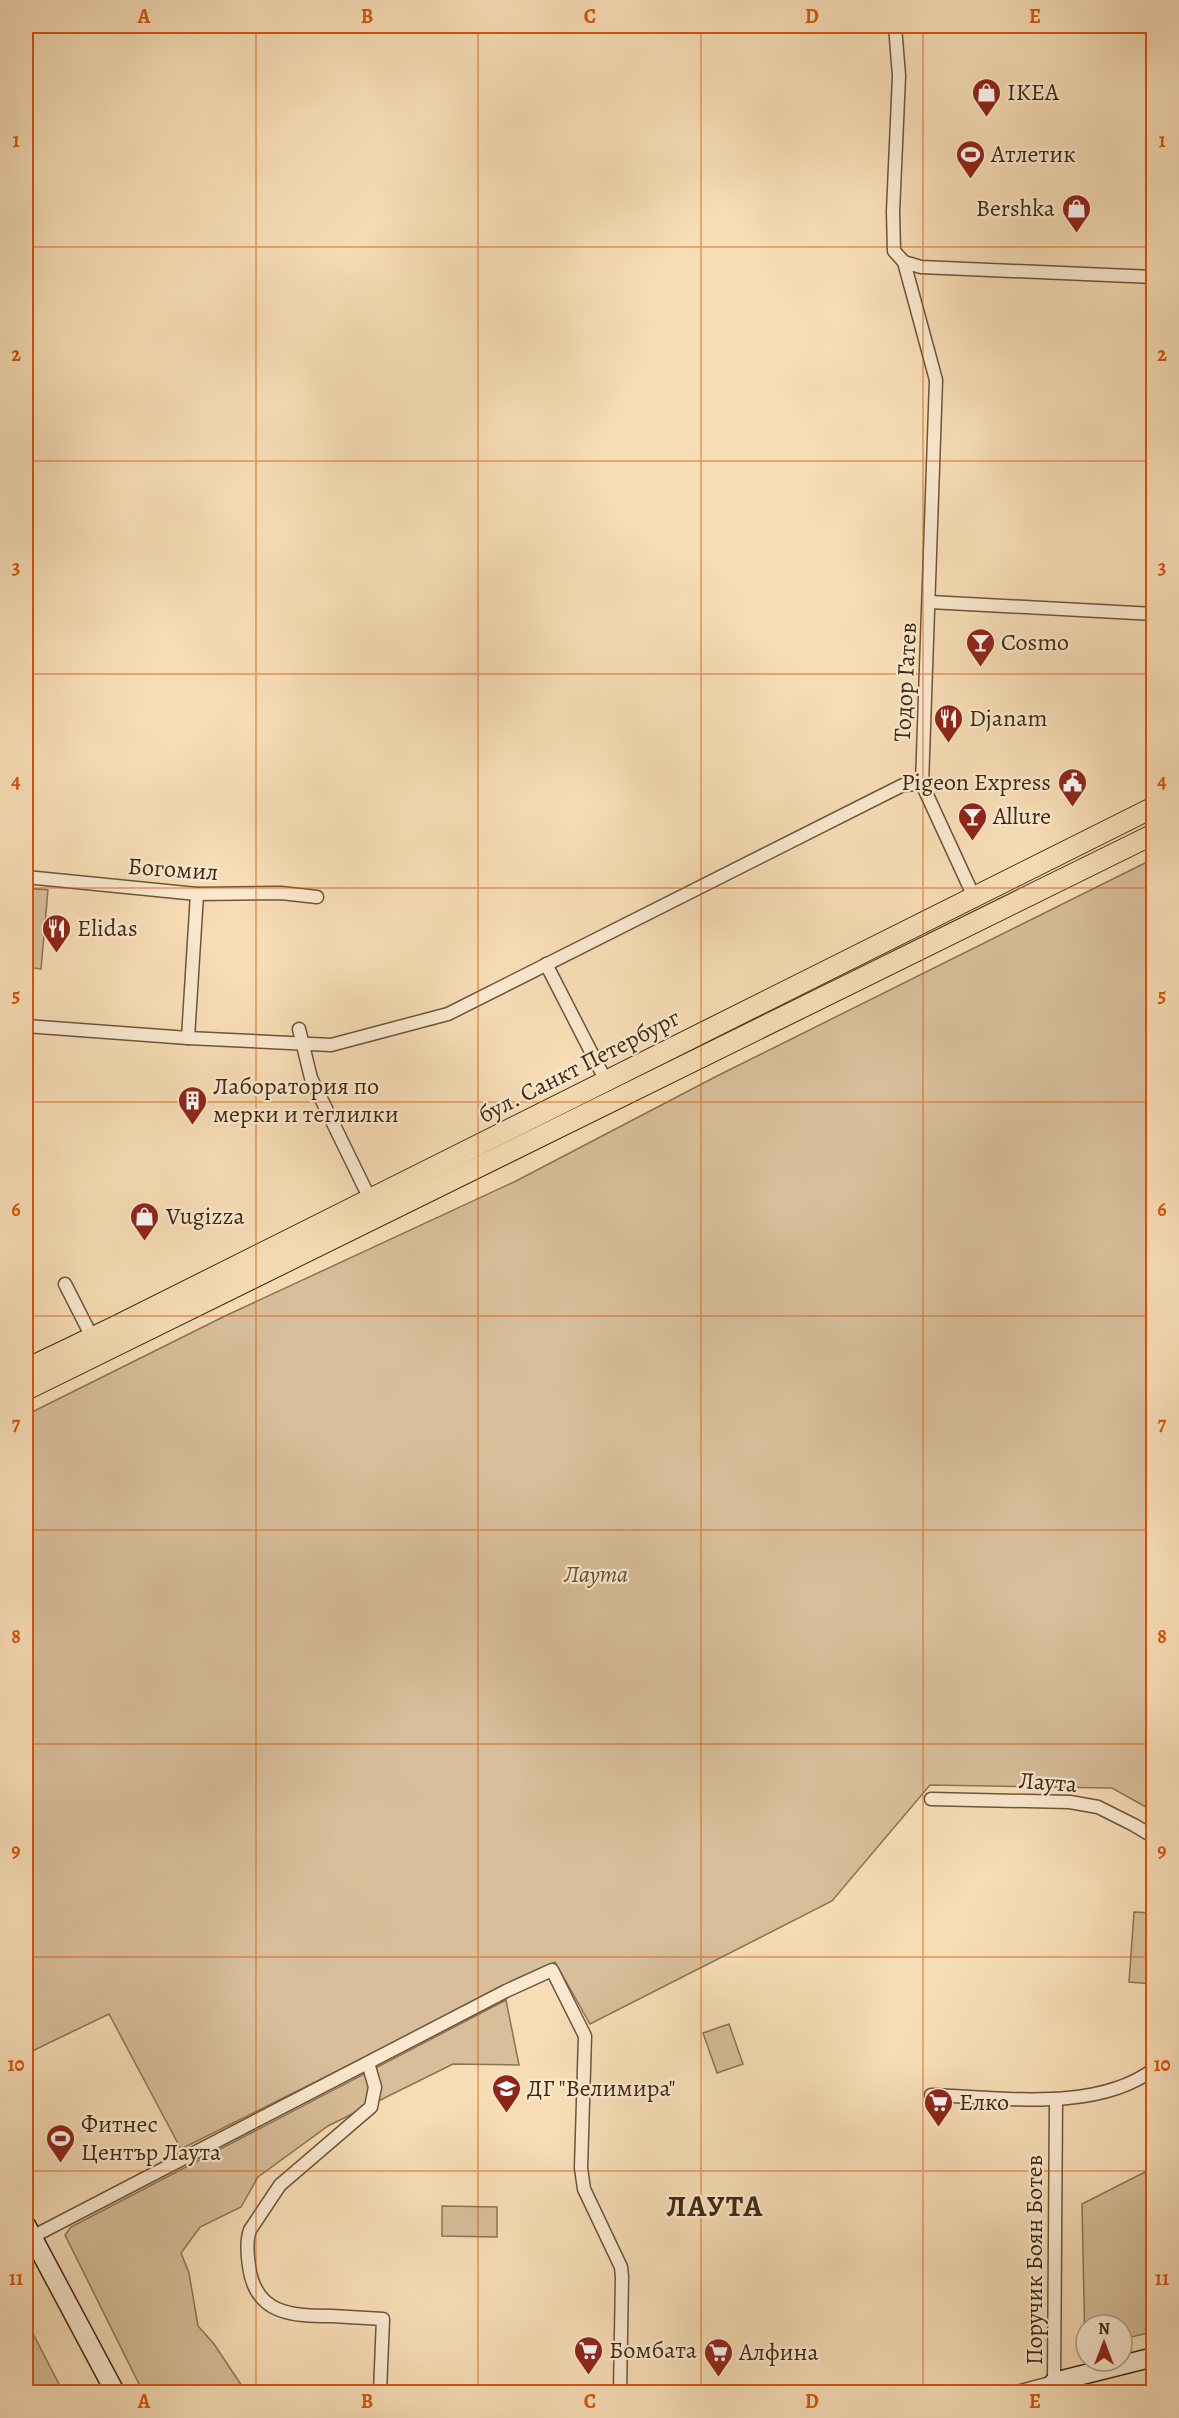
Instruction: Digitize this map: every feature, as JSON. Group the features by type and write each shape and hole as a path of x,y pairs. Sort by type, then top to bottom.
{"main road":[{"name":"бул. Санкт Петербург","path":"26,1390 97,1346 370,1199 1154,807"},
{"name":"бул. Санкт Петербург","path":"26,1370 97,1346 1154,834"}],"street":[{"name":"Тодор Гатев","path":"895,26 899,76 894,250 904,262 936,380 930,602 921,784 974,897"},
{"path":"904,262 921,267 1154,277"},
{"path":"930,602 1154,614"},
{"path":"26,1026 188,1038 331,1045 448,1014 903,785 921,784"},
{"name":"Богомил","path":"26,877 196,894 281,892 317,897"},
{"path":"188,1038 196,894"},
{"path":"546,964 606,1081"},
{"path":"299,1029 311,1078 370,1199"},
{"path":"65,1284 97,1346"},
{"name":"Лаута","path":"931,1799 1070,1802 1098,1808 1154,1837"},
{"path":"115,2392 29,2231 552,1970 585,2037 581,2168 584,2189 621,2266 620,2392"},
{"path":"369,2063 375,2087 371,2107 280,2184 250,2229 247,2237 247,2254 249,2273 255,2287 262,2298 276,2309 293,2316 383,2319 380,2392"},
{"path":"931,2095 1056,2099 1087,2097 1117,2090 1154,2069"},
{"name":"Поручик Боян Ботев","path":"1017,2392 1054,2382 1056,2099"},
{"path":"1054,2382 1154,2357"}],"green space":[{"name":"Лаута","path":"1153,859 1153,1811 1112,1788 930,1785 832,1901 590,2024 555,1962 181,2149 109,2014 26,2054 26,1415 225,1316 516,1181 715,1077"},
{"path":"26,888 48,890 41,969 26,967"},
{"path":"1134,1912 1153,1913 1153,1984 1129,1982"},
{"path":"506,2000 519,2065 453,2064 328,2126 258,2177 241,2207 200,2227 181,2253 189,2273 198,2326 214,2344 246,2392 143,2392 65,2235 71,2227"},
{"path":"729,2024 743,2064 717,2073 703,2033"},
{"path":"1153,2168 1153,2332 1134,2336 1134,2313 1084,2313 1082,2204"},
{"path":"442,2206 497,2207 497,2237 442,2236"},
{"path":"26,2320 63,2392 26,2392"}],"place":[{"name":"IKEA","path":"986,118"},
{"name":"Атлетик","path":"970,180"},
{"name":"Bershka","path":"1076,234"},
{"name":"Cosmo","path":"980,668"},
{"name":"Djanam","path":"948,744"},
{"name":"Pigeon Express","path":"1072,808"},
{"name":"Allure","path":"972,842"},
{"name":"Elidas","path":"56,954"},
{"name":"Лаборатория по мерки и теглилки","path":"192,1126"},
{"name":"Vugizza","path":"145,1242"},
{"name":"ДГ \"Велимира\"","path":"506,2114"},
{"name":"Елко","path":"938,2128"},
{"name":"Фитнес Център Лаута","path":"60,2164"},
{"name":"Бомбата","path":"588,2376"},
{"name":"Алфина","path":"718,2378"}],"district":[{"name":"ЛАУТА","path":"715,2206"}]}
